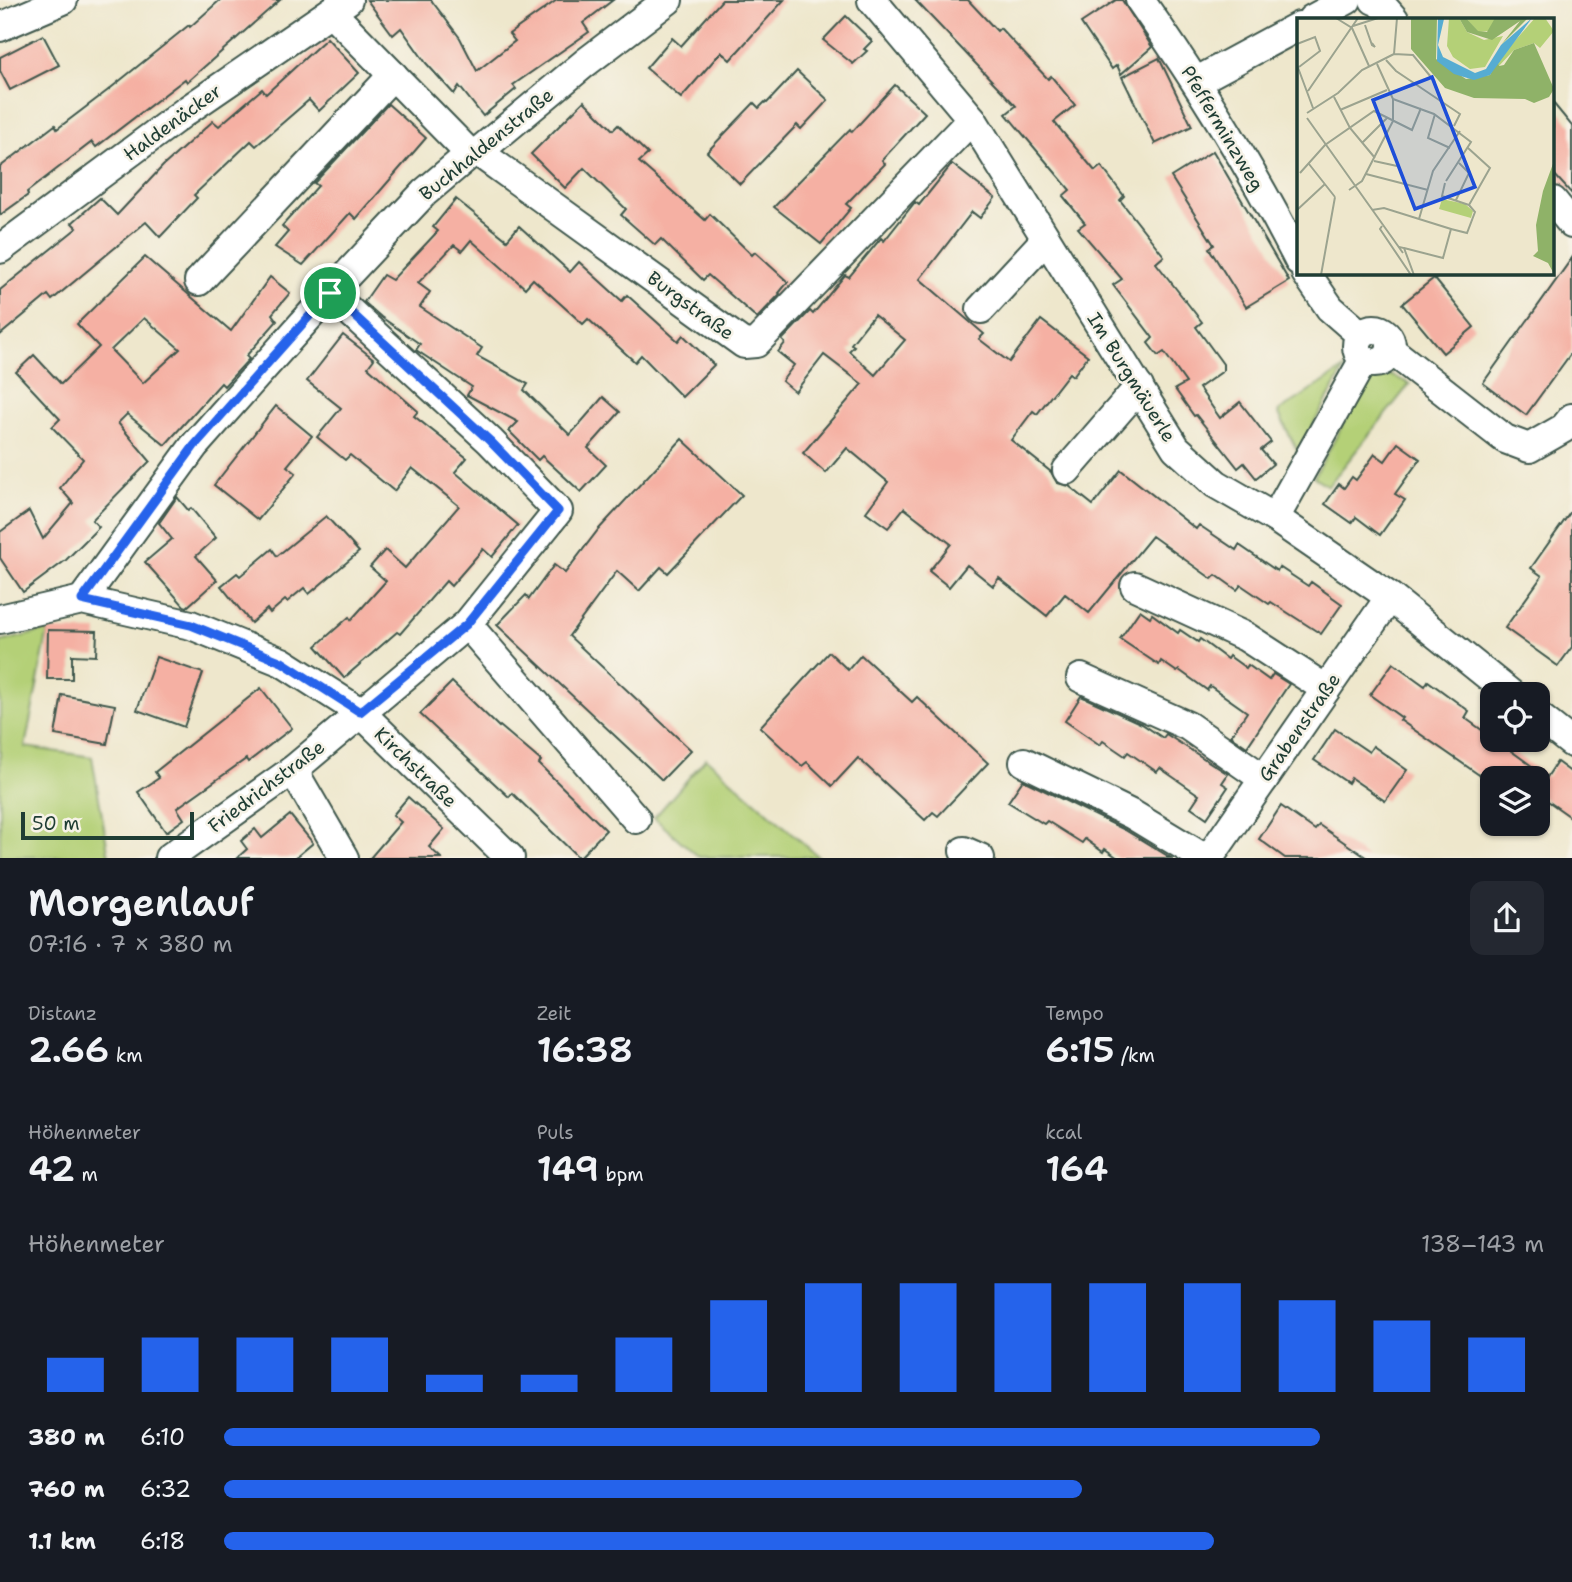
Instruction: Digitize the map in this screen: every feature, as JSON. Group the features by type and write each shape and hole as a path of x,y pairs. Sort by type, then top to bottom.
{"street":[{"path":"0,27 63,0"},
{"name":"Buchhaldenstraße","path":"82,600 194,446 330,293 424,193 584,62 668,0"},
{"name":"Im Burgmäuerle","path":"872,0 972,118 1176,448 1216,484 1275,518 1390,597 1496,682"},
{"name":"Pfefferminzweg","path":"1140,0 1197,81 1297,257"},
{"path":"1314,18 1347,0"},
{"path":"1374,0 1393,18"},
{"name":"Burgstraße","path":"340,6 393,75 474,153 744,344 756,343 972,118"},
{"name":"Haldenäcker","path":"0,249 186,111 340,6"},
{"path":"1197,81 1297,27"},
{"path":"199,281 393,75"},
{"path":"1554,202 1572,223"},
{"path":"981,309 1046,239"},
{"path":"1307,275 1362,347"},
{"name":"Friedrichstraße","path":"169,858 293,770 467,624 558,511 490,441 330,293"},
{"path":"1275,518 1362,347 1367,330 1381,330 1391,341 1391,351 1505,439 1529,448 1564,428 1572,418"},
{"path":"1067,470 1139,387"},
{"path":"1135,586 1246,637 1326,689"},
{"name":"Grabenstraße","path":"1207,858 1390,597"},
{"name":"Kirchstraße","path":"0,619 82,600 191,625 282,662 360,712 510,858"},
{"path":"467,624 636,819"},
{"path":"1081,678 1188,726 1264,779"},
{"path":"1550,726 1572,743"},
{"path":"1024,762 1133,815 1207,858"},
{"path":"293,770 344,858"}],"green space":[{"path":"1345,368 1298,452 1278,412"},
{"path":"1390,375 1410,384 1328,486 1314,477 1366,382"},
{"path":"48,630 25,747 92,757 109,857 0,857 0,642"},
{"path":"706,758 819,857 699,857 654,818"}],"building":[{"path":"220,0 280,0 187,82 185,79 96,147 92,142 0,215 0,167 55,125 57,129 189,25 190,27"},
{"path":"367,0 431,0 460,38 477,71 515,41 509,34 557,0 613,0 583,23 589,32 513,85 516,89 483,116 459,86 454,94 426,63 401,28 393,35"},
{"path":"722,0 784,0 730,60 721,52 681,98 646,68 672,38 681,46"},
{"path":"915,0 968,0 997,31 1000,28 1048,79 1051,76 1075,105 1054,122 1095,171 1101,166 1124,196 1120,200 1164,256 1156,263 1202,322 1196,327 1223,364 1223,371 1199,388 1220,418 1240,402 1271,442 1261,450 1273,464 1256,478 1244,463 1238,468 1175,389 1186,383 1164,352 1158,356 1148,343 1153,338 1113,285 1122,279 1078,228 1085,223 1063,196 1070,190 1006,114 1016,106"},
{"path":"1116,0 1122,0 1152,47 1121,74 1117,65 1112,69 1081,23"},
{"path":"846,16 872,41 864,49 867,51 853,64 823,40"},
{"path":"43,35 59,65 10,90 0,71 0,57"},
{"path":"327,38 359,73 319,111 309,100 256,146 251,141 194,195 197,198 160,237 146,222 52,300 48,295 0,335 0,290 77,228 72,223 100,198 117,215 163,166 213,121 219,126 262,89 266,94"},
{"path":"1159,58 1192,126 1155,144 1122,77"},
{"path":"797,71 828,100 801,129 797,125 740,184 707,152 754,103 759,108 767,103"},
{"path":"895,85 925,113 882,160 885,164 846,204 851,208 821,244 774,207 850,129 852,132"},
{"path":"584,101 613,130 618,125 648,154 639,162 705,220 710,214 752,255 755,252 788,282 757,318 708,275 703,280 661,239 655,245 621,215 626,209 584,168 565,188 531,154"},
{"path":"388,104 426,138 356,219 350,213 303,265 275,247 288,232 282,226 318,186 314,183"},
{"path":"1554,104 1572,126 1572,194 1554,174"},
{"path":"1213,151 1289,281 1246,307 1209,248 1214,245 1171,177"},
{"path":"952,164 995,198 980,218 972,212 920,279 984,334 979,339 1009,362 1041,320 1088,356 1073,376 1069,373 1037,414 1033,411 1011,440 1051,472 1057,483 1069,486 1093,505 1121,470 1196,529 1199,525 1236,550 1239,545 1277,571 1279,567 1308,586 1311,582 1342,604 1321,634 1241,585 1237,590 1216,575 1212,579 1152,536 1089,613 1065,594 1047,616 999,578 993,586 967,565 949,587 929,571 951,544 904,508 888,528 866,512 888,482 847,448 826,473 803,453 862,384 824,355 795,392 782,381 794,365 778,352 785,343 782,340 810,311 813,314 845,275 849,277 881,238 884,241 915,202 919,205","holes":["874,315 905,340 875,375 849,351 854,346 851,344"]},
{"path":"456,199 507,240 519,226 570,272 579,262 622,301 627,295 678,341 683,335 714,365 682,397 641,355 635,362 588,319 583,324 533,279 525,288 471,240 462,251 454,245 418,283 430,292 420,307 482,348 477,356 528,384 524,390 570,435 603,397 620,412 588,448 606,465 581,492 542,456 538,460 509,431 518,422 467,395 472,387 416,350 420,344 364,302 383,275 392,280 438,231 433,227"},
{"path":"145,257 231,331 270,277 290,293 272,314 277,321 246,356 249,359 224,386 221,383 165,445 127,414 118,423 150,461 92,520 99,527 66,560 23,592 0,558 0,532 29,511 43,539 73,503 60,488 83,459 52,427 60,419 16,372 34,355 61,384 99,347 77,324","holes":["144,318 180,349 143,383 111,350"]},
{"path":"1572,258 1572,352 1526,415 1483,383"},
{"path":"1434,278 1474,327 1443,353 1402,304"},
{"path":"343,335 374,359 368,367 418,411 414,416 467,458 455,472 518,525 492,557 483,549 451,586 446,581 400,634 397,632 344,678 316,646 349,617 351,620 386,581 370,567 385,550 405,568 459,506 412,468 394,491 350,455 345,460 317,437 341,408 307,381"},
{"path":"276,406 312,436 287,466 296,473 258,520 214,485"},
{"path":"682,439 742,495 668,573 661,567 639,591 617,571 569,636 691,750 662,780 497,625 526,595 529,599 554,565 565,573 598,530"},
{"path":"1398,443 1420,459 1395,494 1405,500 1380,535 1356,517 1352,523 1325,504 1339,484 1344,488 1352,477 1356,480 1375,454 1385,461"},
{"path":"177,497 188,510 191,508 216,538 196,556 217,580 187,607 145,562 172,539 159,523"},
{"path":"1572,510 1572,647 1558,666 1505,628 1542,576 1531,568"},
{"path":"326,516 359,552 309,594 304,588 270,613 267,609 251,623 221,586 237,573 240,576 272,549 277,556"},
{"path":"1140,610 1150,617 1152,614 1178,633 1180,630 1198,642 1200,639 1227,659 1229,656 1246,668 1248,665 1269,680 1273,674 1289,684 1247,747 1231,736 1247,712 1210,686 1207,690 1179,670 1177,672 1161,661 1159,665 1120,639"},
{"path":"48,630 97,631 96,656 72,655 72,679 47,679"},
{"path":"829,652 848,670 861,655 912,702 917,697 988,763 938,816 933,812 925,820 858,758 832,786 807,762 802,766 760,727"},
{"path":"156,657 203,673 184,727 137,710"},
{"path":"1393,663 1425,686 1428,681 1469,711 1465,718 1480,729 1480,752 1513,752 1532,766 1480,766 1480,776 1400,720 1402,718 1370,695"},
{"path":"452,682 499,727 541,761 539,764 606,830 579,858 512,793 509,797 420,714"},
{"path":"261,688 292,728 248,762 246,759 177,808 184,819 166,832 138,792 159,778 155,772"},
{"path":"62,695 115,705 107,744 55,735"},
{"path":"1081,696 1142,724 1163,738 1166,734 1228,774 1222,783 1228,787 1207,818 1191,807 1199,795 1160,768 1157,772 1128,752 1125,756 1103,741 1100,745 1065,721"},
{"path":"1335,729 1369,752 1373,746 1407,770 1385,801 1351,778 1348,783 1314,760"},
{"path":"1557,762 1572,773 1572,818 1550,802 1550,772"},
{"path":"1023,780 1125,830 1171,858 1118,858 1105,849 1103,852 1085,839 1082,843 1047,821 1044,824 1008,802"},
{"path":"408,797 444,829 429,847 441,858 370,858 401,822 393,815"},
{"path":"1281,806 1315,830 1319,825 1367,858 1285,858 1259,839"},
{"path":"290,815 313,843 295,858 237,858 247,849 241,841 255,829 262,838"}],"route":[{"path":"330,293 490,441 558,511 467,624 360,712 282,662 191,625 82,600 194,446 330,293"}]}
